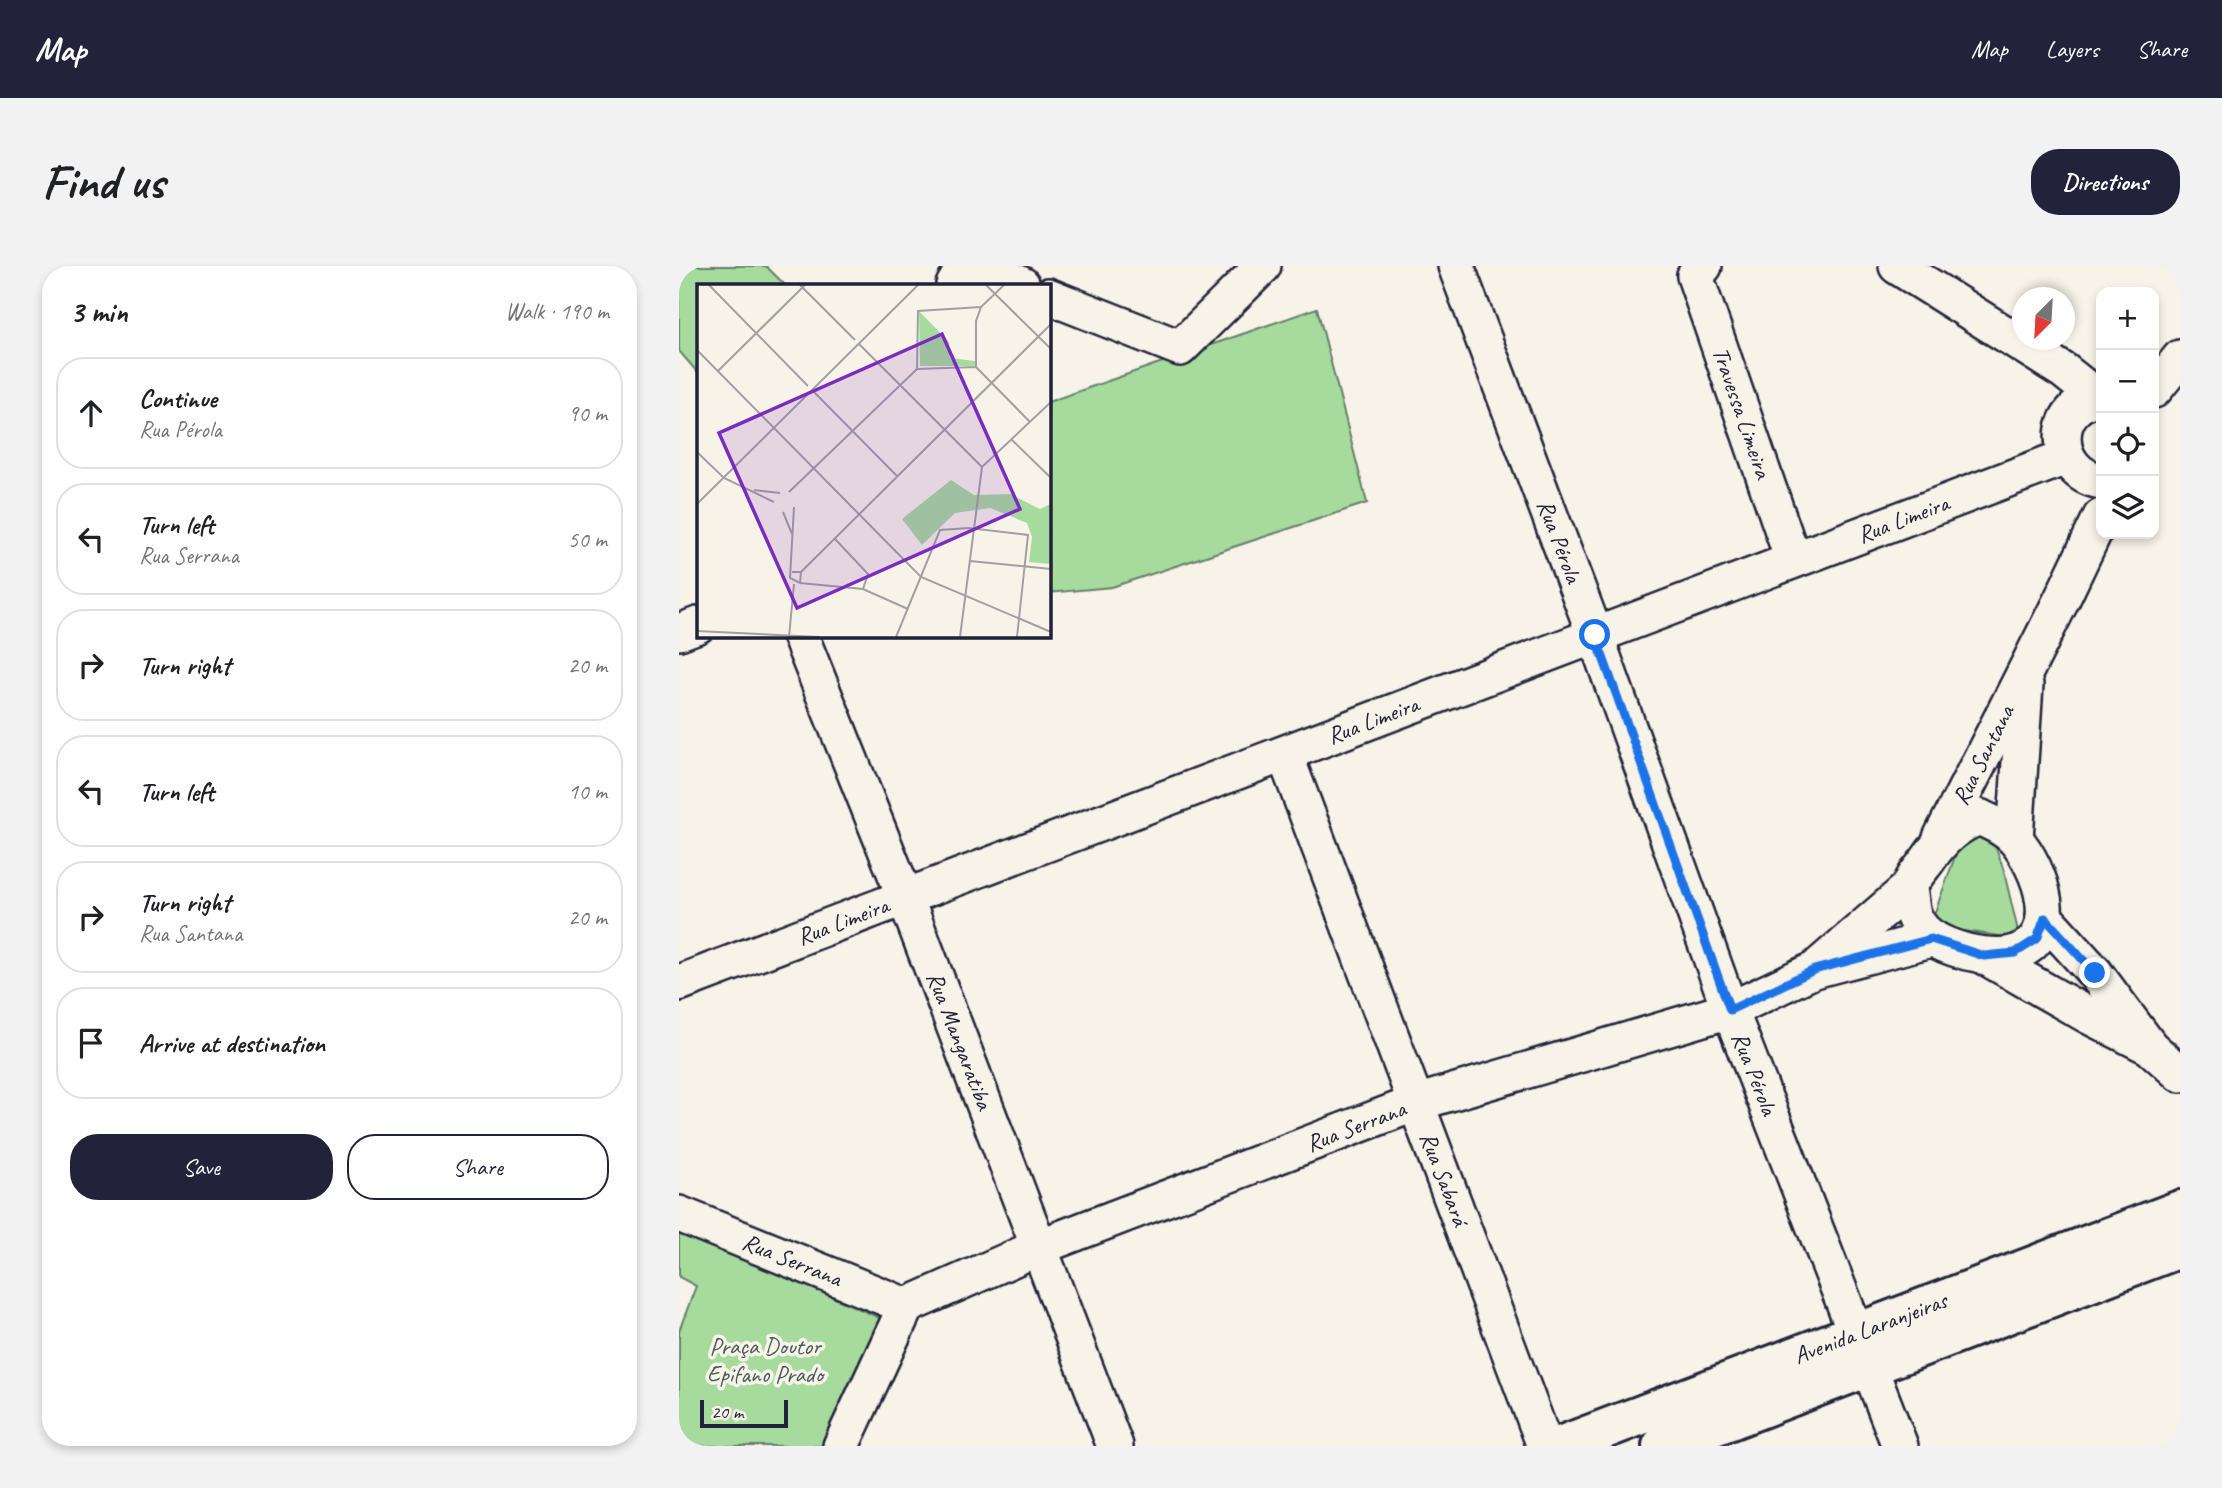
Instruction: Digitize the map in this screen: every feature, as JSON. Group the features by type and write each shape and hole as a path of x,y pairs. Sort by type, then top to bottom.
{"main road":[{"name":"Avenida Laranjeiras","path":"1662,1446 1864,1350 2180,1210"},
{"name":"Avenida Laranjeiras","path":"1560,1446 2180,1248"}],"street":[{"path":"955,284 965,266"},
{"path":"984,266 1020,284"},
{"path":"1050,297 1180,348 1263,266"},
{"name":"Rua Pérola","path":"1456,266 1595,635 1730,1010 1900,1446"},
{"name":"Travessa Limeira","path":"1704,266 1695,276 1793,561"},
{"path":"1897,266 2064,371 2096,396"},
{"path":"2159,384 2180,358"},
{"path":"2096,399 2080,405 2067,419 2062,438 2066,457 2079,473 2096,479"},
{"name":"Rua Limeira","path":"679,983 2066,457"},
{"name":"Rua Santana","path":"1940,841 2096,527"},
{"path":"679,632 697,625"},
{"name":"Rua Mangaratiba","path":"801,637 905,897 1115,1446"},
{"name":"Rua Santana","path":"2015,839 2026,670"},
{"name":"Rua Sabará","path":"1285,755 1545,1446"},
{"path":"1984,956 2015,953 2037,939 2045,918 2043,897 2032,865 2015,839 2000,826 1979,817 1962,823 1940,841 1910,887 1913,918 1931,939 1984,956 2089,1016 2150,1047"},
{"name":"Rua Serrana","path":"1814,970 1910,887"},
{"path":"2045,918 2095,973 2150,1047 2180,1074"},
{"name":"Rua Serrana","path":"679,1214 906,1306 1039,1247 1416,1103 1730,1010 1814,970 1931,939"},
{"path":"841,1446 906,1306"}],"green space":[{"path":"679,266 766,266 784,284 697,284 697,372 679,351"},
{"path":"1317,308 1367,503 1112,587 1050,593 1050,401"},
{"path":"1966,826 1989,829 2003,868 2020,939 1930,926"},
{"name":"Praça Doutor Epifano Prado","path":"679,1229 880,1318 826,1446 682,1446 679,1437 679,1331 696,1286 679,1277"}],"route":[{"path":"1595,635 1730,1010 1814,970 1931,939 1984,956 2015,953 2037,939 2045,918 2095,973"}]}
